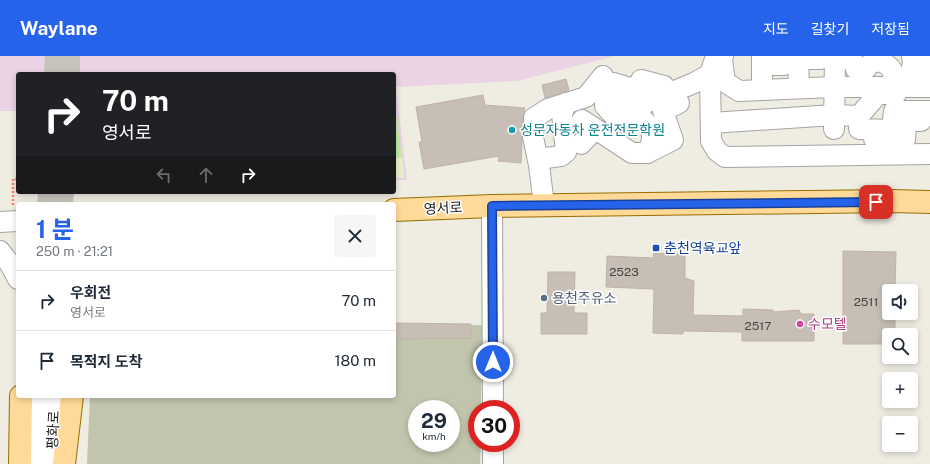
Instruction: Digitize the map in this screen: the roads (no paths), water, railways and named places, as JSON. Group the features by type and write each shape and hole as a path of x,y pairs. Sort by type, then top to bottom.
{"main road":[{"name":"영서로","path":"396,210 544,205 892,201 930,202"},
{"path":"20,464 21,398"},
{"path":"64,464 72,398"}],"street":[{"path":"930,86 834,87 739,91 725,82 722,56 715,60 710,74 711,141 717,151 725,157 930,154"},
{"path":"851,56 856,69 864,71 871,63 881,62 890,67 893,73 894,87"},
{"path":"912,56 913,64 909,77 920,78 928,70 930,59"},
{"path":"762,90 789,61"},
{"path":"789,61 834,87"},
{"path":"789,61 799,88"},
{"path":"601,85 616,97 643,104 694,83 710,74"},
{"path":"544,205 542,180 533,137 534,118 548,109 586,97 601,85 614,83 637,90 641,80 664,86"},
{"path":"601,85 605,95 605,106 616,118 641,117 650,126 653,142 647,153"},
{"path":"834,87 834,122"},
{"path":"930,94 878,94 859,123 858,139 905,140 906,121 930,122"},
{"path":"581,144 588,124 632,153 647,153 673,140 663,112 679,103"},
{"path":"538,159 561,156 566,152 562,114 566,104"},
{"path":"711,123 834,122 859,123 892,130 894,111 930,111"},
{"path":"492,206 493,400"},
{"path":"0,251 16,275"},
{"name":"평화로","path":"36,464 39,398"},
{"name":"평화로","path":"52,464 55,398"},
{"path":"493,452 493,464"}],"tunnel":[{"path":"54,72 55,56"},
{"path":"70,56 70,72"},
{"path":"47,202 48,194"},
{"path":"63,202 64,194"}],"place":[{"name":"성문자동차 운전전문학원","path":"512,130"},
{"name":"춘천역육교앞","path":"656,248"},
{"name":"용천주유소","path":"544,298"},
{"name":"수모텔","path":"800,324"}]}
